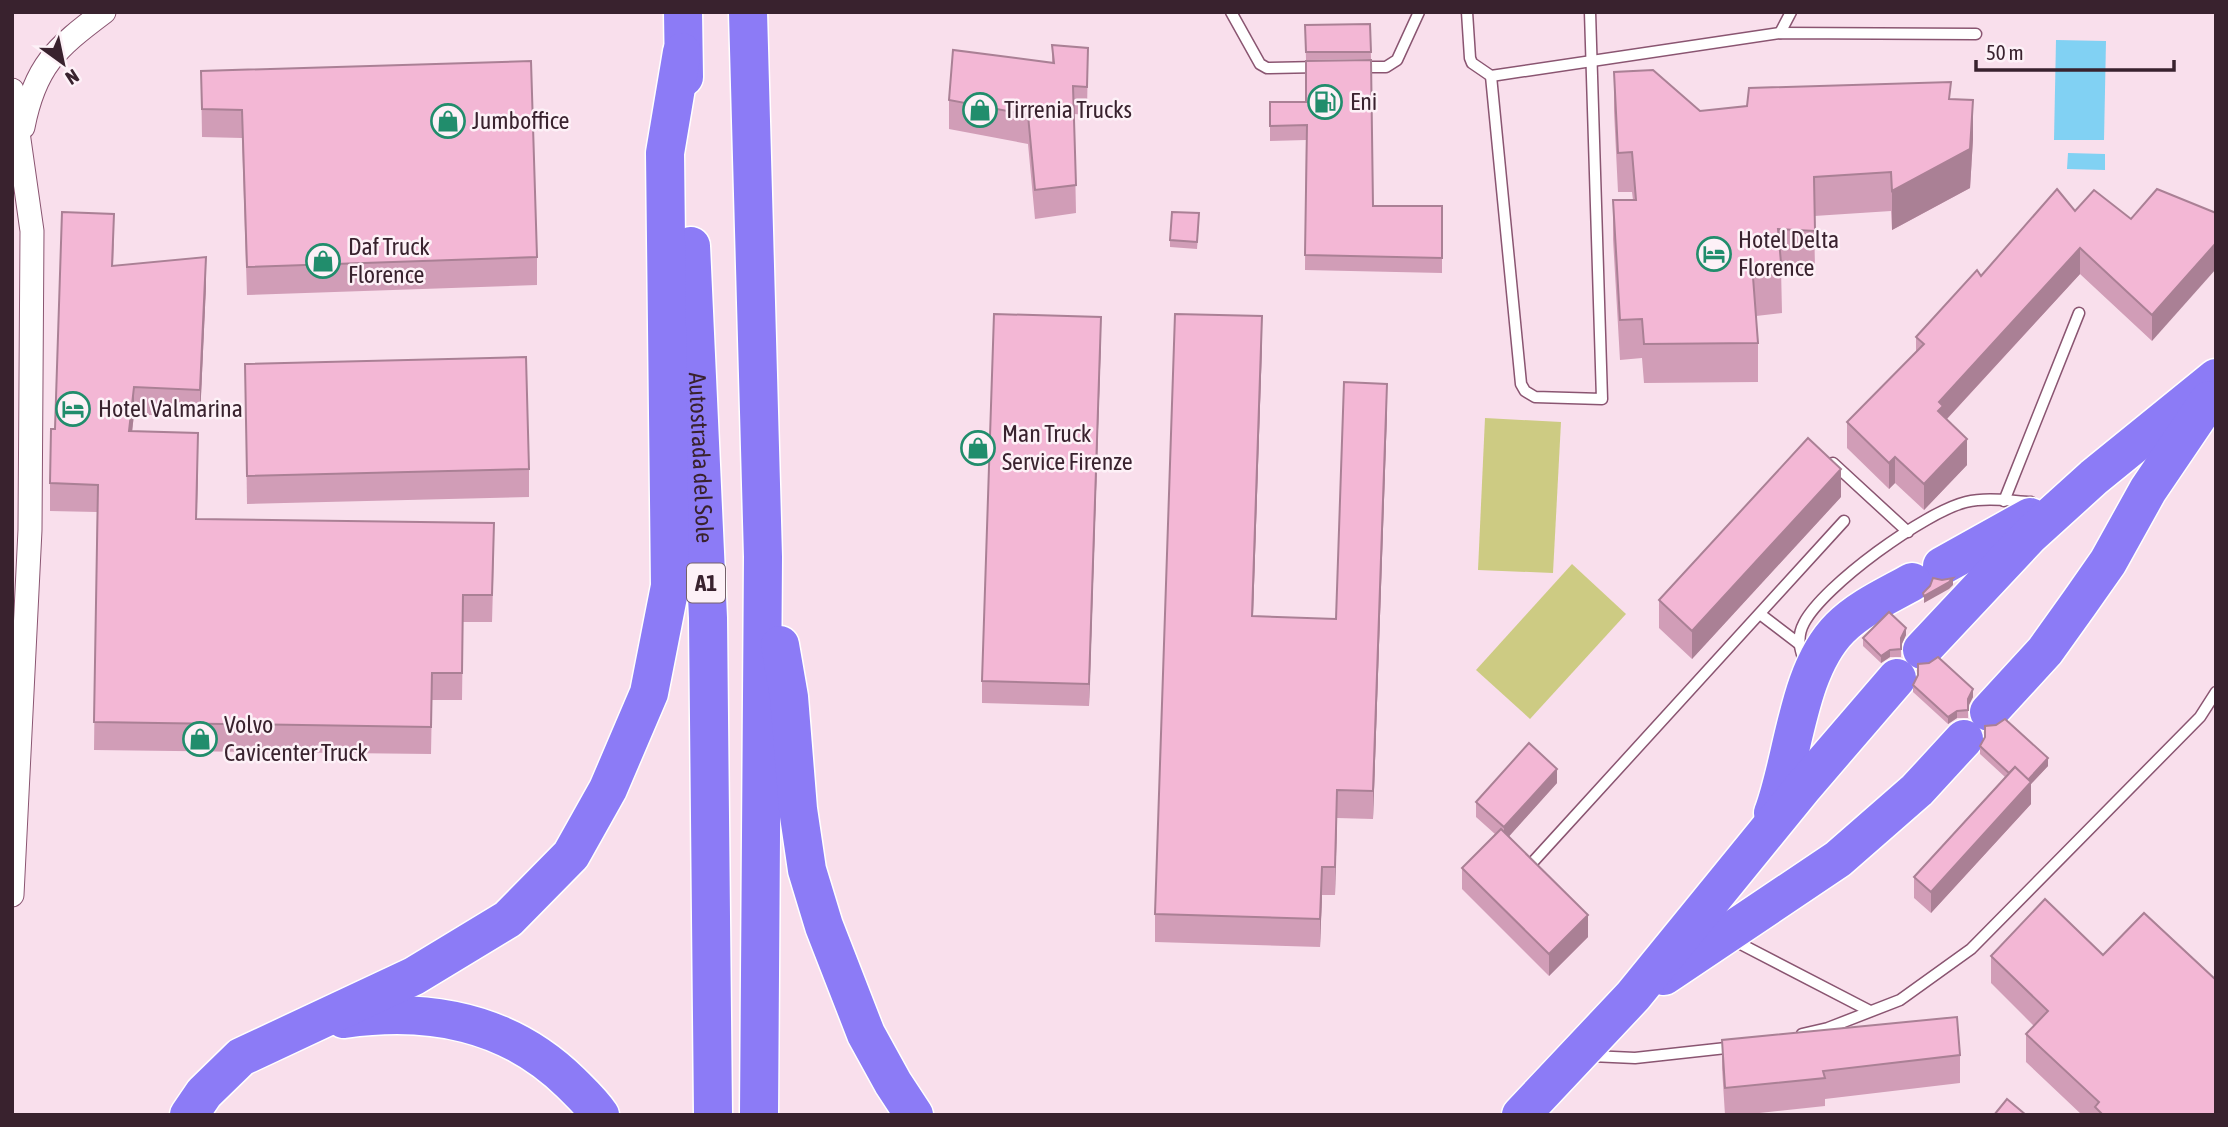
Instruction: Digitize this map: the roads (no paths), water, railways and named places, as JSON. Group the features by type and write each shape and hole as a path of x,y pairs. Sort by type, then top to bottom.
{"highway":[{"path":"748,20 763,557 760,1115"},
{"path":"189,1115 204,1093 241,1057 414,976 508,919 571,855 608,789 649,693 670,586 665,153 683,32"},
{"name":"Autostrada del Sole","path":"683,32 708,618 713,1115"},
{"path":"1922,650 2010,554 2094,477 2216,378"},
{"path":"1633,996 1839,859 1917,790 2045,651 2108,562 2148,490 2216,389"},
{"path":"1765,834 1782,789 1803,660 1823,651 1839,629 1861,611 2026,520 2094,477"},
{"path":"763,557 789,697 798,809 807,870 824,926 866,1034 914,1115"},
{"path":"1521,1115 1633,996 1897,678"},
{"path":"310,1024 382,1014 427,1014 490,1030 507,1036 561,1073 600,1115"}],"street":[{"path":"20,147 27,105 37,78 54,54 104,12"},
{"path":"12,90 32,231 30,530 12,895"},
{"path":"12,306 30,344"}],"lane":[{"path":"1231,12 1260,64 1267,68 1333,67"},
{"path":"1346,67 1386,67 1393,64 1419,12"},
{"path":"1467,12 1472,64 1491,76 1780,33 1976,34"},
{"path":"1491,76 1521,384 1525,391 1535,397 1602,399 1590,12"},
{"path":"1780,33 1791,12"},
{"path":"2004,500 2079,313"},
{"path":"1832,463 1908,532"},
{"path":"1803,660 1804,623 1856,567 1908,532 1966,502 2004,500 2039,503"},
{"path":"1532,863 1844,521"},
{"path":"1760,614 1803,660"},
{"path":"1791,1036 1828,1028 1900,1000 1971,949 2200,717 2216,692"},
{"path":"1725,936 1870,1011"},
{"path":"1578,1055 1636,1058 1741,1046"}],"water":[{"path":"2056,40 2106,41 2104,140 2054,140"},
{"path":"2068,153 2105,154 2105,170 2067,169"}],"place":[{"name":"Eni","path":"1325,102"},
{"name":"Tirrenia Trucks","path":"980,110"},
{"name":"Jumboffice","path":"448,121"},
{"name":"Hotel Delta Florence","path":"1714,254"},
{"name":"Daf Truck Florence","path":"323,261"},
{"name":"Hotel Valmarina","path":"73,409"},
{"name":"Man Truck Service Firenze","path":"978,448"},
{"name":"Volvo Cavicenter Truck","path":"200,739"}]}
